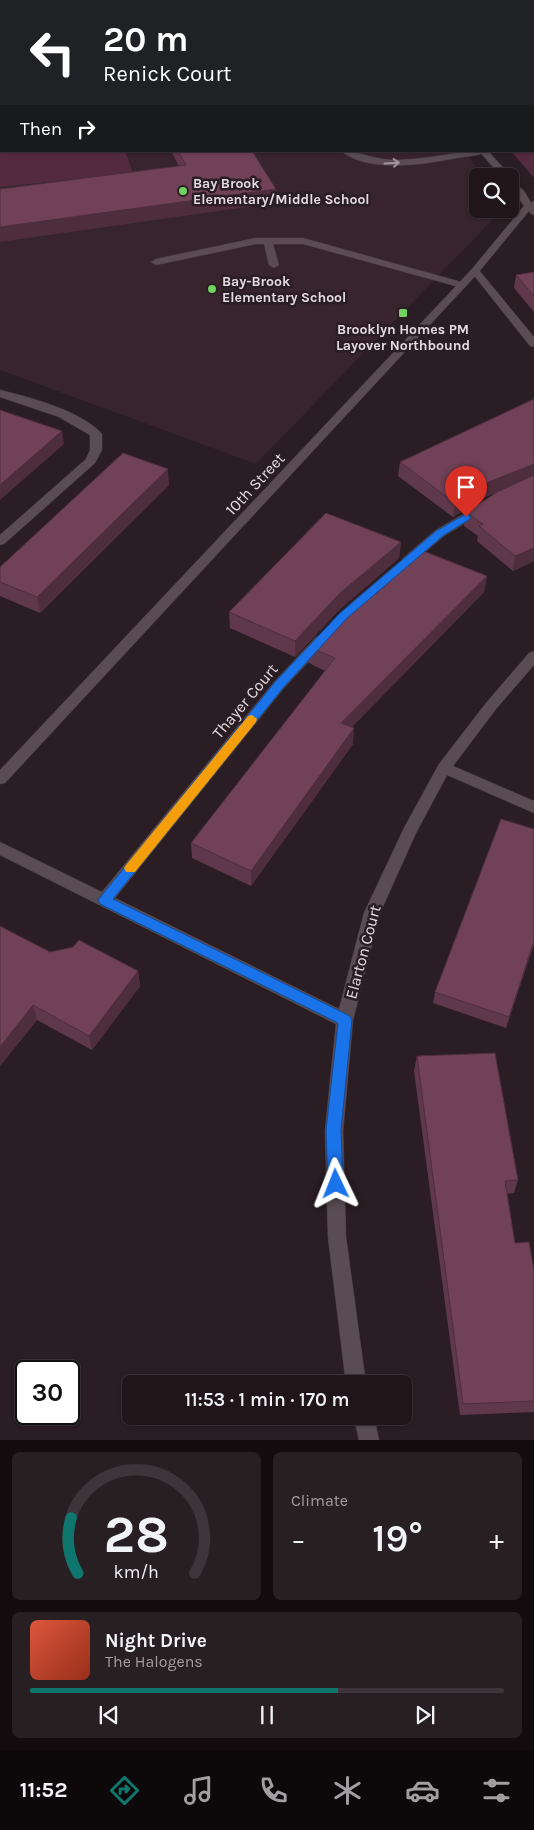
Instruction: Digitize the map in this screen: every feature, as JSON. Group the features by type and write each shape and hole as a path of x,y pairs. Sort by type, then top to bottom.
{"street":[{"path":"347,152 354,156 380,163 408,162 476,152"},
{"path":"484,152 499,168"},
{"path":"519,191 532,207"},
{"name":"10th Street","path":"0,779 462,285 532,207"},
{"path":"156,262 256,241 303,241 462,285"},
{"path":"268,241 274,266"},
{"path":"475,271 534,344"},
{"path":"0,393 70,418 88,427 96,434 97,443 91,461 0,541"},
{"path":"399,568 440,533 492,501"},
{"name":"Thayer Court","path":"105,900 279,685 331,629"},
{"name":"Elarton Court","path":"355,1375 337,1237 334,1140 345,1020 372,912 409,832 444,768 491,706 534,656"},
{"path":"444,768 534,807"},
{"path":"0,848 345,1020"},
{"path":"366,1425 369,1440"}],"shaded area":[{"name":"Bay-Brook Elementary School","path":"0,152 464,152 478,168 469,168 469,218 494,218 256,464 0,370"},
{"path":"0,152 125,152 133,173 0,187"},
{"path":"512,152 534,152 534,178"}],"building":[{"name":"Bay Brook Elementary/Middle School","path":"179,152 253,152 276,189 0,227 0,189 186,165"},
{"path":"534,272 534,296 516,275"},
{"path":"534,399 534,464 489,482 455,503 400,462"},
{"path":"0,410 62,431 0,485"},
{"path":"123,453 168,469 37,597 0,582 0,567"},
{"path":"534,475 534,548 515,556 479,526 483,524 466,512 499,491"},
{"path":"326,513 401,542 339,594 295,641 229,612"},
{"path":"416,548 487,576 341,723 354,728 251,871 191,843 335,658 310,647 351,603"},
{"path":"501,819 534,829 534,941 509,1017 435,992"},
{"path":"0,926 50,952 73,947 79,940 138,971 89,1036 33,1005 0,1047"},
{"path":"495,1053 518,1180 505,1181 515,1243 529,1242 534,1270 534,1401 463,1404 417,1056"}],"slow traffic":[{"path":"131,868 252,719"}],"place":[{"name":"Bay Brook Elementary/Middle School","path":"183,191"},
{"name":"Bay-Brook Elementary School","path":"212,289"},
{"name":"Brooklyn Homes PM Layover Northbound","path":"403,313"}],"route":[{"path":"336,1184 334,1130 345,1020 105,900 279,685 344,615 440,533 466,517"}]}
